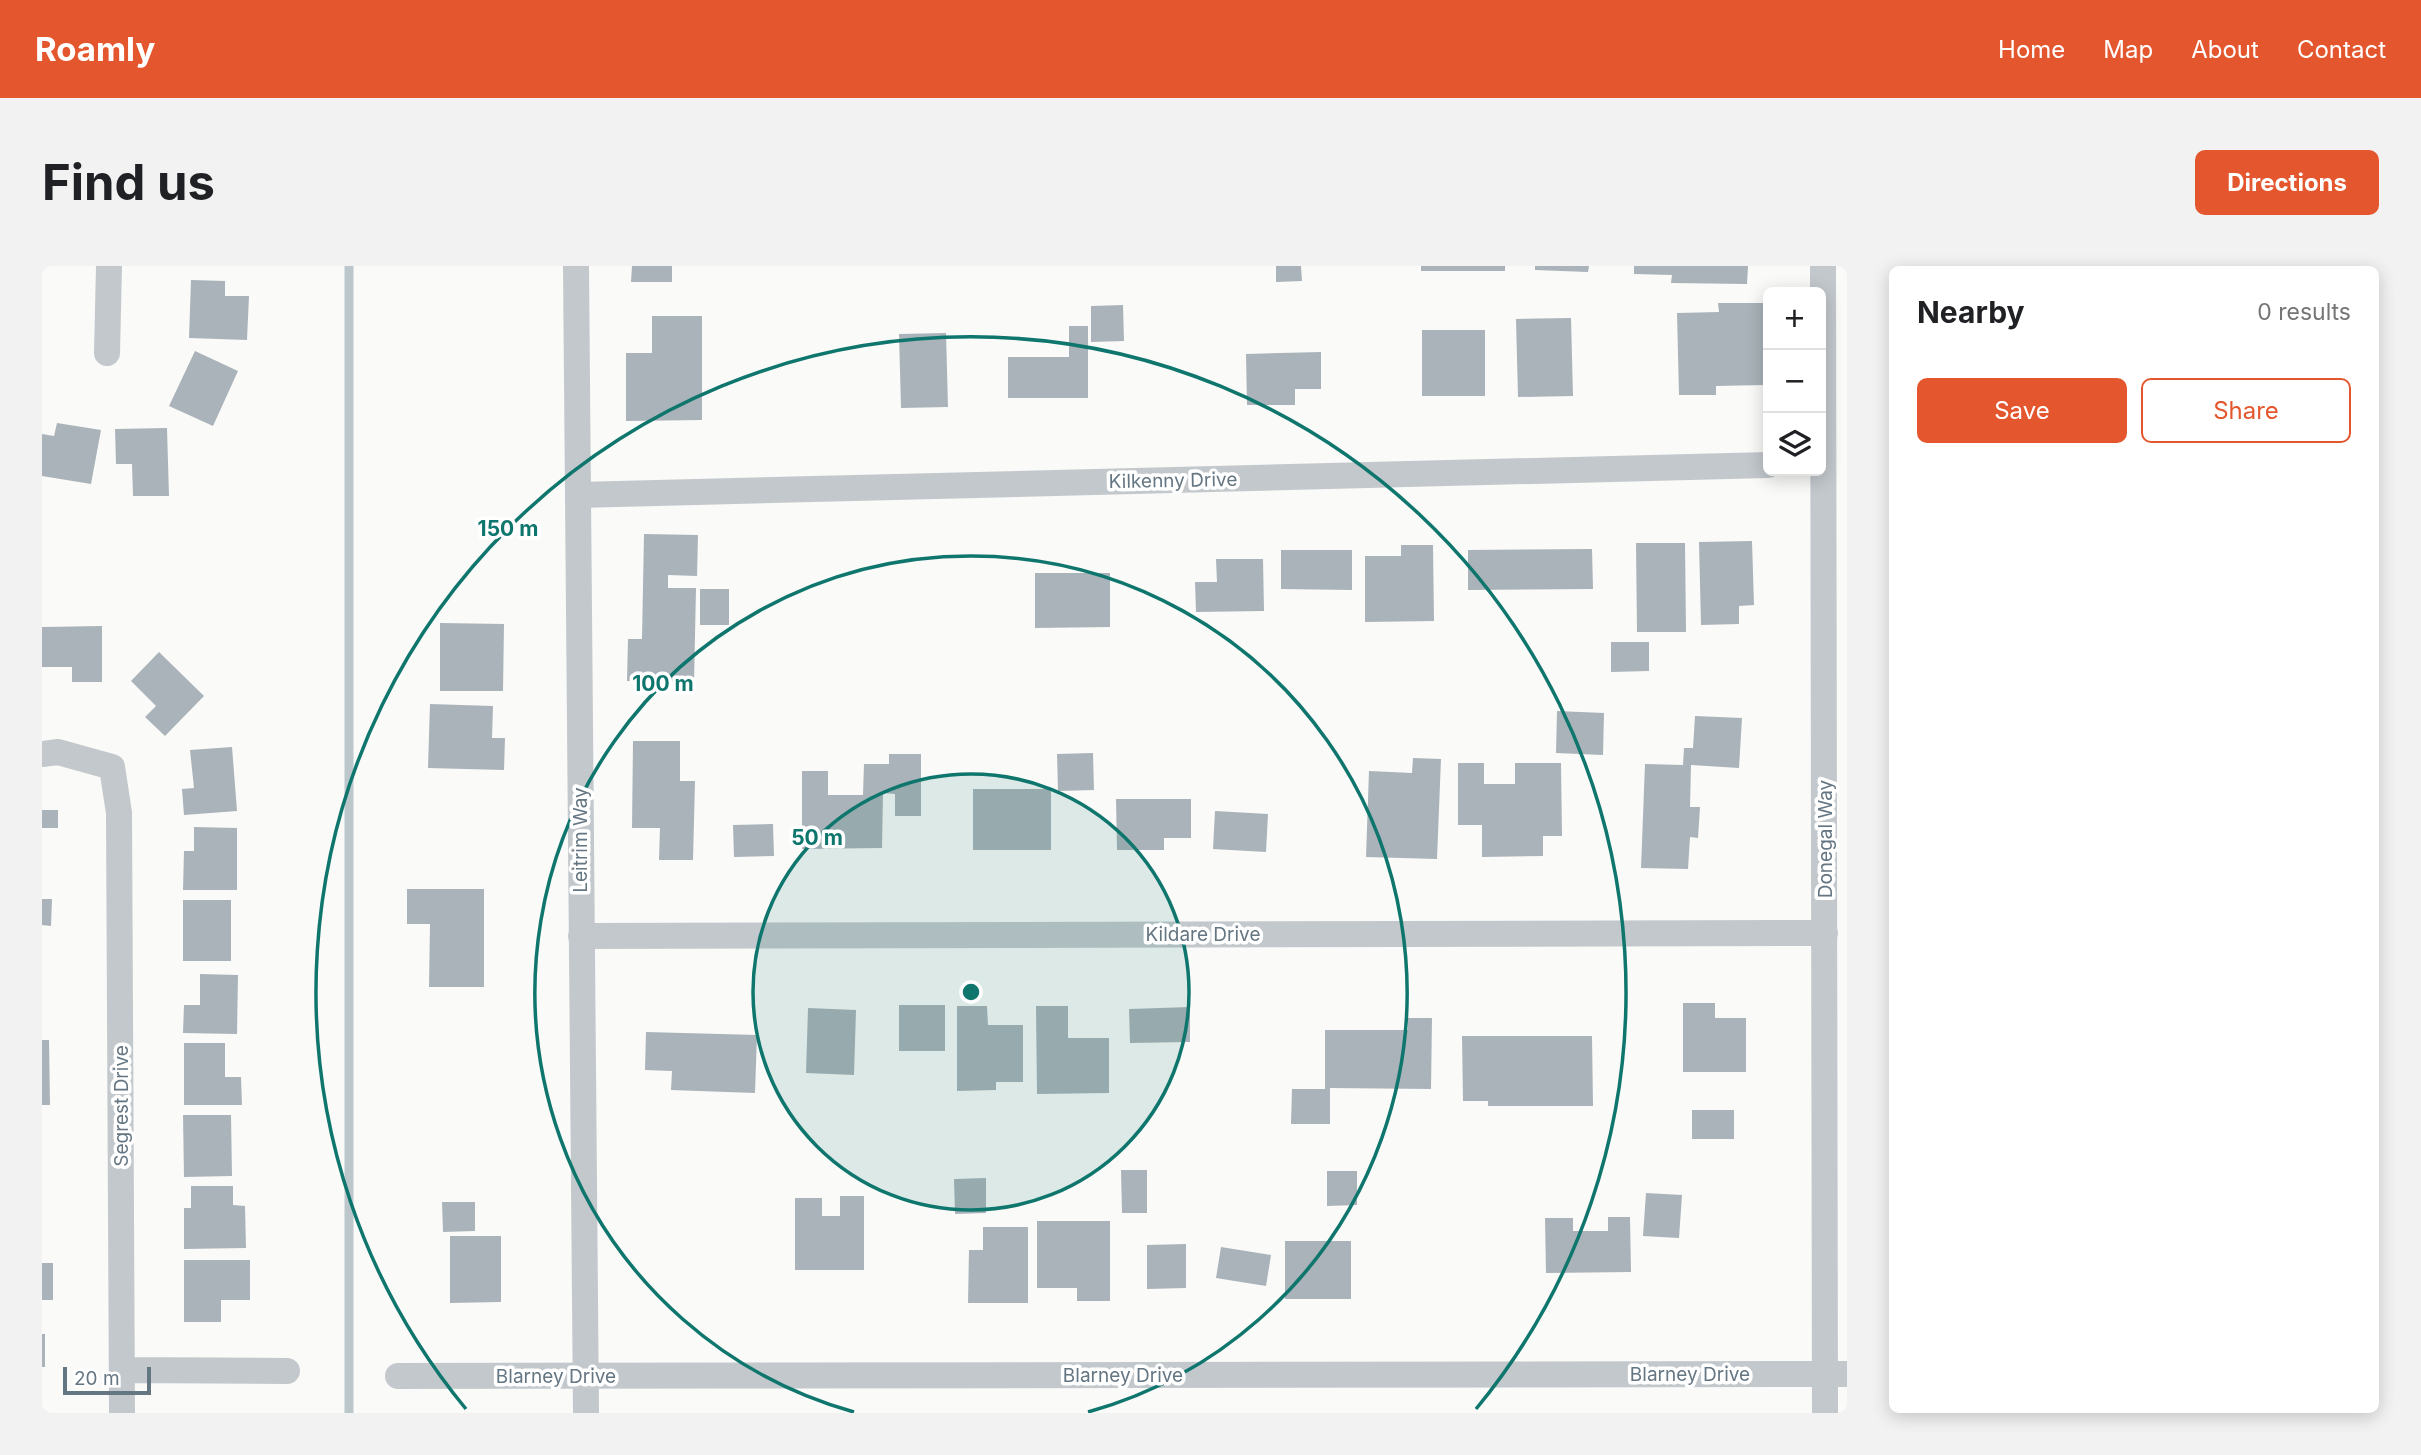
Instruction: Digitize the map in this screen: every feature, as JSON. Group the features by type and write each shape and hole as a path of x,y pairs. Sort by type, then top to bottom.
{"street":[{"path":"107,354 109,266"},
{"name":"Leitrim Way","path":"576,266 586,1413"},
{"name":"Donegal Way","path":"1823,266 1830,464 1825,933 1836,1374 1825,1413"},
{"name":"Kilkenny Drive","path":"578,495 1763,465"},
{"name":"Segrest Drive","path":"42,754 58,752 112,767 119,813 122,1413"},
{"name":"Kildare Drive","path":"581,936 1825,933"},
{"path":"122,1370 287,1371"},
{"name":"Blarney Drive","path":"398,1376 1836,1374"}],"building":[{"path":"632,266 672,266 672,282 631,282"},
{"path":"1276,266 1301,266 1302,281 1276,282"},
{"path":"1421,266 1505,266 1505,271 1421,271"},
{"path":"1535,266 1589,266 1588,272 1535,270"},
{"path":"1634,266 1748,266 1747,284 1671,283 1672,275 1634,274"},
{"path":"191,280 225,281 225,296 249,296 247,340 189,338"},
{"path":"1718,303 1763,303 1763,385 1716,386 1716,395 1679,395 1677,313 1719,312"},
{"path":"1123,305 1124,341 1091,342 1091,306"},
{"path":"652,316 702,316 702,420 626,421 626,353 652,353"},
{"path":"1571,318 1573,396 1518,397 1516,319"},
{"path":"1069,326 1088,326 1088,398 1008,398 1008,357 1069,357"},
{"path":"1422,330 1485,330 1485,396 1422,396"},
{"path":"946,333 948,407 901,408 899,334"},
{"path":"195,351 238,371 213,426 169,406"},
{"path":"1321,352 1321,389 1295,389 1295,405 1247,405 1246,354"},
{"path":"57,423 101,430 91,484 42,476 42,434 54,436"},
{"path":"167,428 169,496 133,496 132,464 116,464 115,429"},
{"path":"644,534 698,535 697,576 668,575 668,588 696,588 694,682 627,681 628,639 642,639"},
{"path":"1752,541 1754,605 1739,606 1739,624 1701,625 1699,542"},
{"path":"1636,543 1685,543 1686,632 1637,632"},
{"path":"1401,545 1433,545 1434,621 1365,622 1365,556 1401,556"},
{"path":"1592,549 1593,589 1468,590 1468,550"},
{"path":"1281,550 1352,550 1352,590 1281,589"},
{"path":"1216,559 1263,559 1264,611 1196,612 1195,582 1217,582"},
{"path":"1035,573 1110,573 1110,627 1035,628"},
{"path":"700,589 729,589 729,625 700,625"},
{"path":"440,623 504,624 503,691 440,691"},
{"path":"102,626 102,682 72,682 72,667 42,667 42,627"},
{"path":"1611,642 1649,642 1649,671 1611,672"},
{"path":"159,652 204,696 165,736 145,717 156,706 131,681"},
{"path":"430,704 493,706 492,738 505,738 504,770 428,768"},
{"path":"1557,711 1604,713 1603,755 1556,753"},
{"path":"1695,716 1742,718 1739,768 1691,765 1690,807 1700,807 1698,838 1690,837 1688,869 1641,868 1645,764 1683,765 1684,748 1693,748"},
{"path":"633,741 680,741 680,781 695,781 693,860 659,860 660,828 632,828"},
{"path":"232,747 237,811 184,815 182,789 194,788 190,750"},
{"path":"1093,753 1094,790 1058,791 1057,754"},
{"path":"889,754 921,754 921,816 895,816 895,794 883,793 882,848 802,849 802,771 828,771 828,795 863,795 864,764 889,764"},
{"path":"1413,758 1441,759 1437,859 1366,857 1369,771 1412,773"},
{"path":"1458,763 1484,763 1484,784 1515,784 1515,763 1561,763 1562,836 1543,836 1543,856 1482,857 1482,825 1458,825"},
{"path":"973,789 1051,789 1051,850 973,850"},
{"path":"1116,799 1191,799 1191,838 1164,838 1164,850 1117,850"},
{"path":"42,810 58,810 58,828 42,828"},
{"path":"1215,811 1268,814 1266,852 1213,849"},
{"path":"773,824 774,856 734,857 733,825"},
{"path":"194,827 237,828 237,890 183,890 184,851 194,851"},
{"path":"407,889 484,889 484,987 429,987 430,924 407,924"},
{"path":"42,899 52,899 51,926 42,925"},
{"path":"183,900 231,900 231,961 183,961"},
{"path":"200,974 238,975 237,1034 183,1033 184,1005 200,1005"},
{"path":"1683,1003 1715,1003 1715,1018 1746,1018 1746,1072 1683,1072"},
{"path":"899,1005 945,1005 945,1051 899,1051"},
{"path":"957,1006 987,1006 988,1025 1023,1025 1023,1082 996,1082 996,1090 957,1091"},
{"path":"1036,1006 1068,1006 1068,1038 1109,1038 1109,1093 1037,1094"},
{"path":"1190,1007 1190,1042 1130,1043 1129,1009"},
{"path":"808,1008 856,1010 854,1075 806,1073"},
{"path":"1408,1018 1432,1018 1431,1089 1330,1088 1330,1124 1291,1124 1292,1089 1325,1089 1325,1030 1408,1030"},
{"path":"646,1032 757,1035 755,1093 671,1090 672,1071 645,1070"},
{"path":"1462,1036 1592,1036 1593,1106 1488,1106 1488,1101 1463,1101"},
{"path":"42,1040 49,1040 50,1105 42,1105"},
{"path":"184,1043 225,1043 225,1077 241,1077 242,1105 184,1105"},
{"path":"1692,1110 1734,1110 1734,1139 1692,1139"},
{"path":"183,1115 231,1115 232,1176 184,1177"},
{"path":"1121,1170 1147,1170 1147,1213 1122,1213"},
{"path":"1327,1171 1357,1171 1357,1205 1327,1206"},
{"path":"986,1178 986,1213 955,1214 954,1179"},
{"path":"191,1186 233,1186 233,1205 245,1206 246,1248 184,1249 184,1208 191,1208"},
{"path":"1646,1193 1682,1195 1679,1238 1643,1236"},
{"path":"840,1196 864,1196 864,1270 795,1270 795,1198 822,1198 822,1216 840,1216"},
{"path":"442,1202 475,1202 475,1231 443,1232"},
{"path":"1608,1217 1630,1217 1631,1272 1546,1273 1545,1218 1573,1218 1573,1231 1608,1231"},
{"path":"1037,1221 1110,1221 1110,1301 1077,1301 1077,1288 1037,1288"},
{"path":"983,1227 1028,1227 1028,1303 968,1303 969,1250 983,1250"},
{"path":"450,1236 501,1236 501,1302 450,1303"},
{"path":"1285,1241 1351,1241 1351,1299 1285,1299"},
{"path":"1186,1244 1186,1288 1147,1289 1147,1245"},
{"path":"1221,1247 1271,1255 1266,1286 1216,1278"},
{"path":"184,1260 250,1260 250,1300 221,1300 221,1322 184,1322"},
{"path":"42,1263 53,1263 53,1300 42,1300"},
{"path":"42,1334 45,1334 45,1367 42,1367"}],"waterway":[{"path":"349,266 349,1413"}]}
